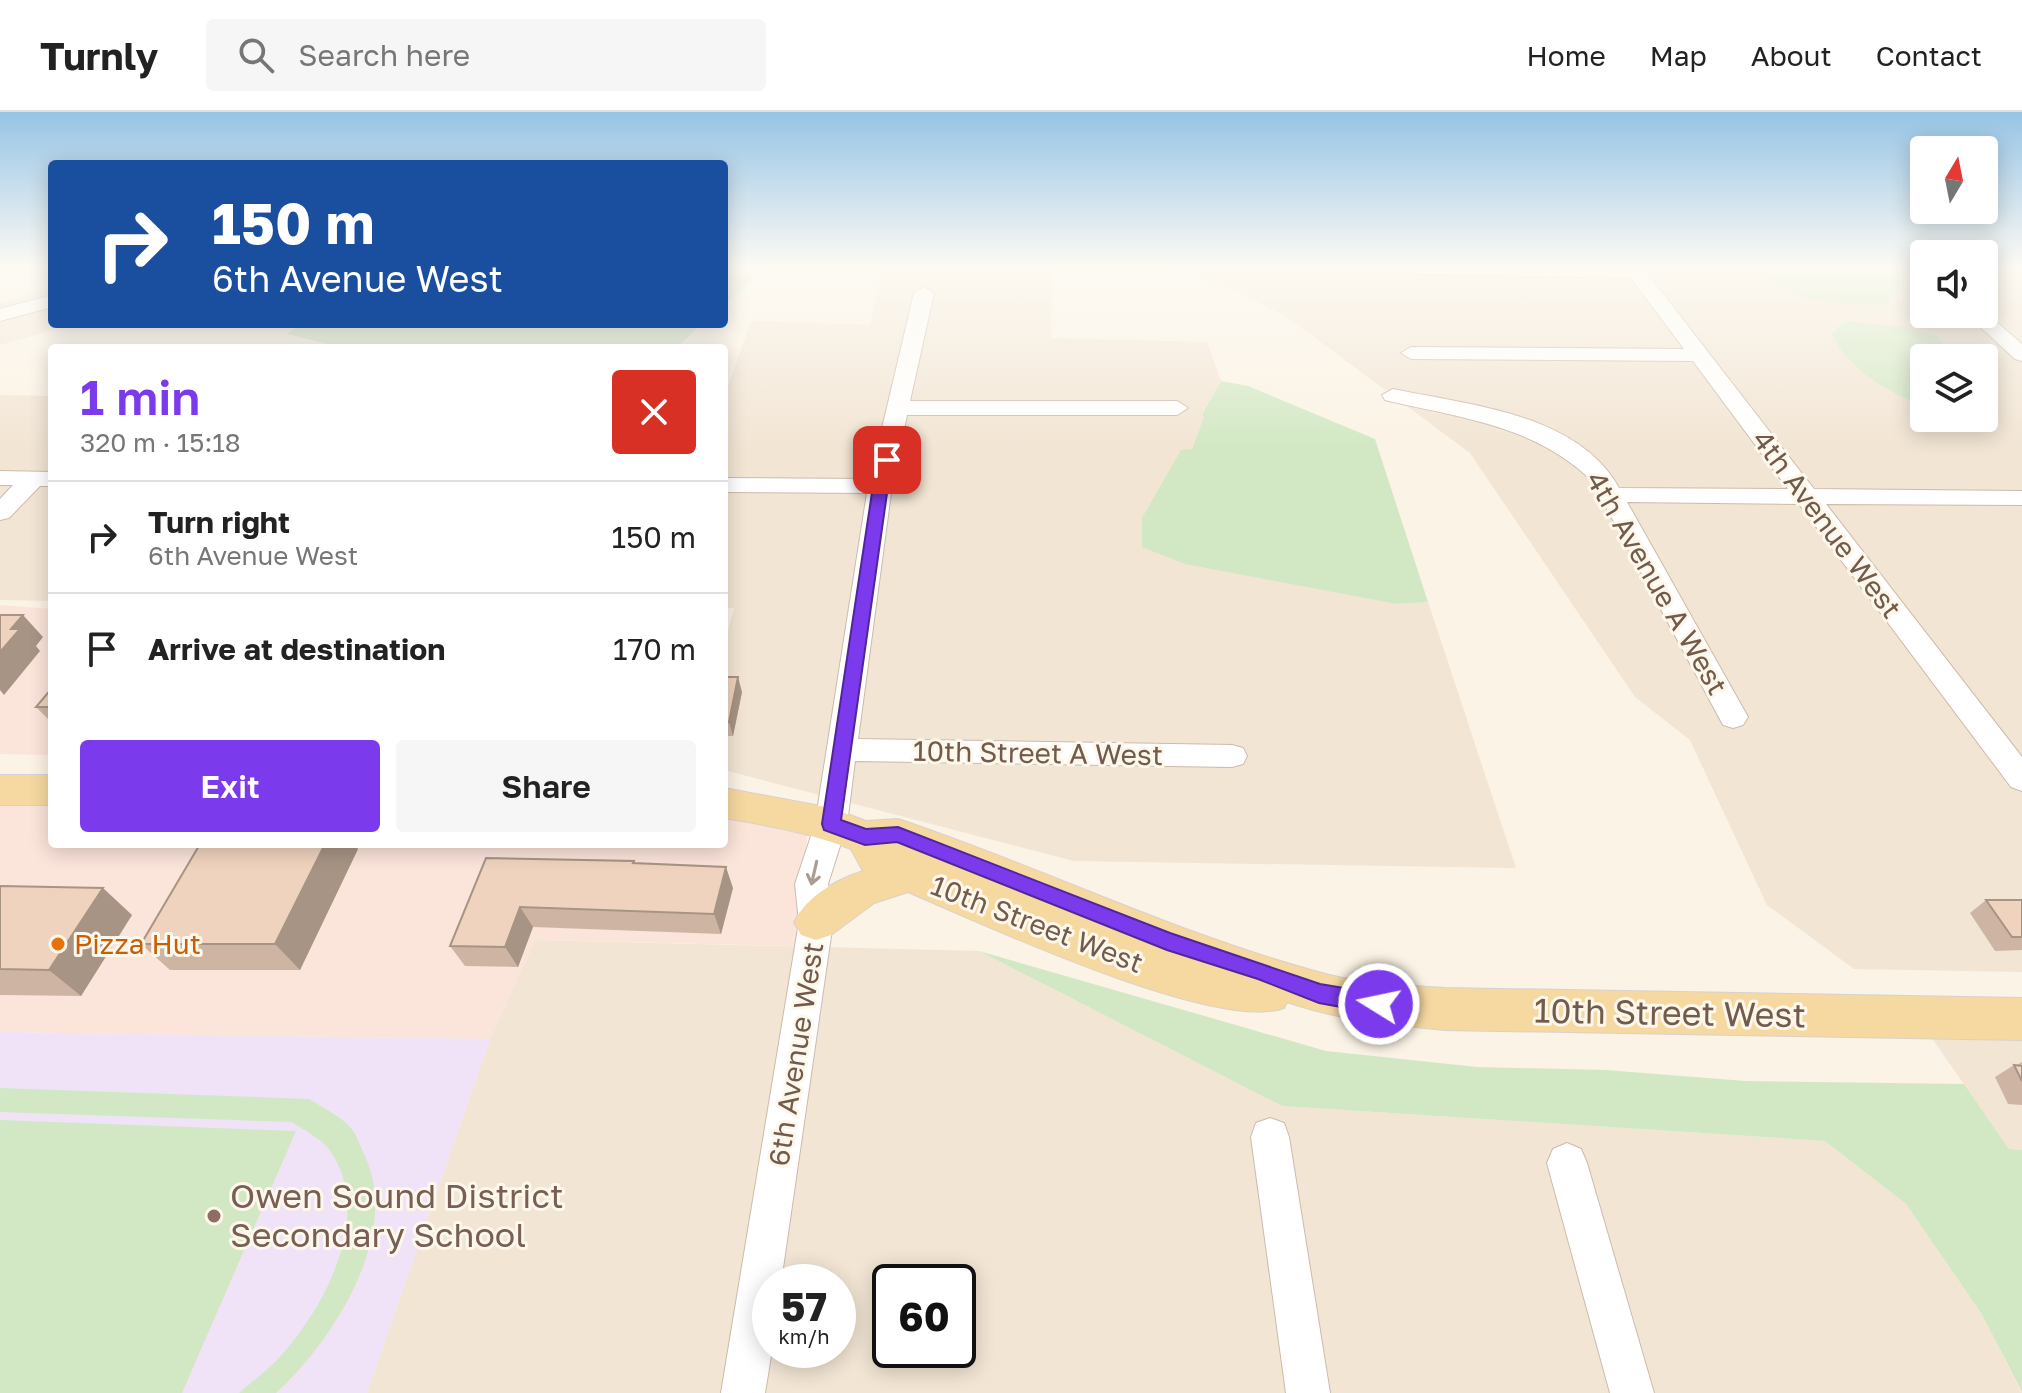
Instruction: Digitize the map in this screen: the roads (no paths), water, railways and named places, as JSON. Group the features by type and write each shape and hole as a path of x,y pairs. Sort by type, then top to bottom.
{"main road":[{"path":"0,790 48,790"},
{"name":"10th Street West","path":"728,804 775,811 848,831 898,835 1167,941 1319,993 1379,1004 1445,1009 2022,1019"},
{"name":"10th Street West","path":"848,831 879,862 1071,942 1155,970 1255,994 1319,993"},
{"path":"816,922 838,901 859,888 879,880 909,875"}],"street":[{"name":"6th Avenue West","path":"743,1393 816,922 809,900 813,873 848,831 843,750 880,486 917,328"},
{"name":"4th Avenue West","path":"1679,328 2022,779"},
{"path":"1992,328 2022,355"},
{"path":"1411,353 1700,355"},
{"name":"4th Avenue A West","path":"1393,395 1546,436 1589,463 1610,495 1733,717"},
{"path":"900,408 1177,408"},
{"path":"0,478 43,479"},
{"path":"0,513 43,479"},
{"path":"728,485 880,486"},
{"path":"1610,495 2022,498"},
{"name":"10th Street A West","path":"843,750 1232,756"},
{"path":"1270,1137 1308,1393"},
{"path":"1567,1163 1632,1393"}],"place":[{"name":"Pizza Hut","path":"58,944"},
{"name":"Owen Sound District Secondary School","path":"214,1216"}]}
